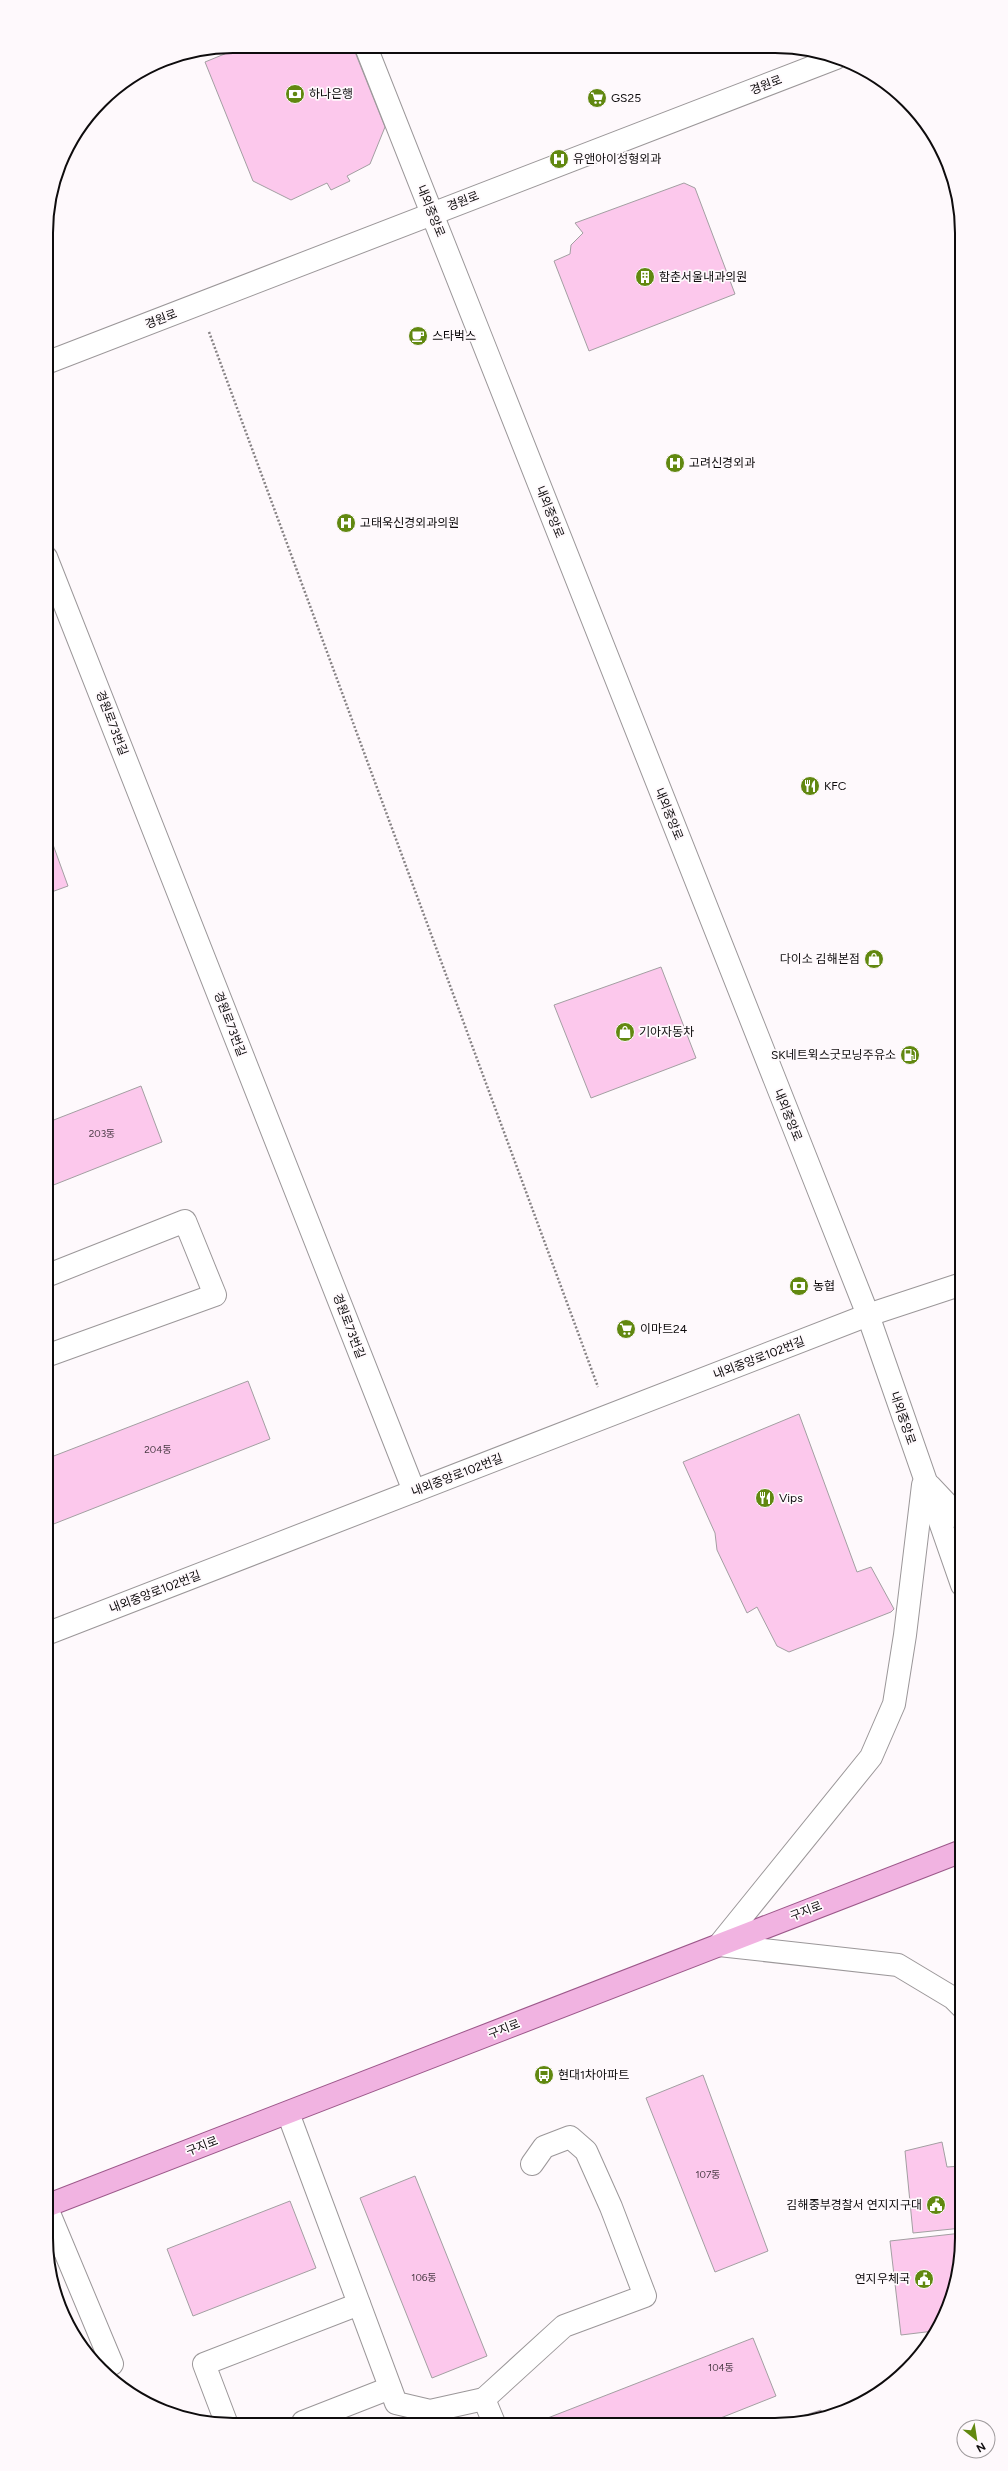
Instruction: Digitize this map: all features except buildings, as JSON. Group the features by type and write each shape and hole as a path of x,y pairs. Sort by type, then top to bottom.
{"main road":[{"name":"구지로","path":"53,2203 955,1854"}],"street":[{"name":"내외중앙로","path":"368,53 868,1315 955,1566"},
{"name":"경원로","path":"53,360 200,305 432,213 828,61"},
{"name":"경원로73번길","path":"53,575 414,1492"},
{"path":"53,1273 185,1221 215,1295 53,1353"},
{"name":"내외중앙로102번길","path":"53,1631 868,1315 955,1286"},
{"path":"924,1480 955,1513"},
{"path":"719,1945 871,1756 880,1737 894,1704 905,1635 924,1480"},
{"path":"719,1945 898,1965 955,2000"},
{"path":"288,2113 396,2403 430,2411 484,2399 564,2326 645,2296 611,2207 586,2151 570,2138 544,2147 532,2164"},
{"path":"53,2223 112,2364 107,2366"},
{"path":"224,2418 204,2364 359,2304"},
{"path":"314,2418 390,2388"},
{"path":"484,2399 492,2418"}],"path":[{"path":"200,305 609,1416"}],"place":[{"name":"하나은행","path":"295,94"},
{"name":"GS25","path":"597,98"},
{"name":"유앤아이성형외과","path":"559,159"},
{"name":"함춘서울내과의원","path":"645,277"},
{"name":"스타벅스","path":"418,336"},
{"name":"고려신경외과","path":"675,463"},
{"name":"고태욱신경외과의원","path":"346,523"},
{"name":"KFC","path":"810,786"},
{"name":"다이소 김해본점","path":"874,959"},
{"name":"기아자동차","path":"625,1032"},
{"name":"SK네트윅스굿모닝주유소","path":"910,1055"},
{"name":"농협","path":"799,1286"},
{"name":"이마트24","path":"626,1329"},
{"name":"Vips","path":"765,1498"},
{"name":"현대1차아파트","path":"544,2075"},
{"name":"김해중부경찰서 연지지구대","path":"936,2205"},
{"name":"연지우체국","path":"924,2279"}]}
